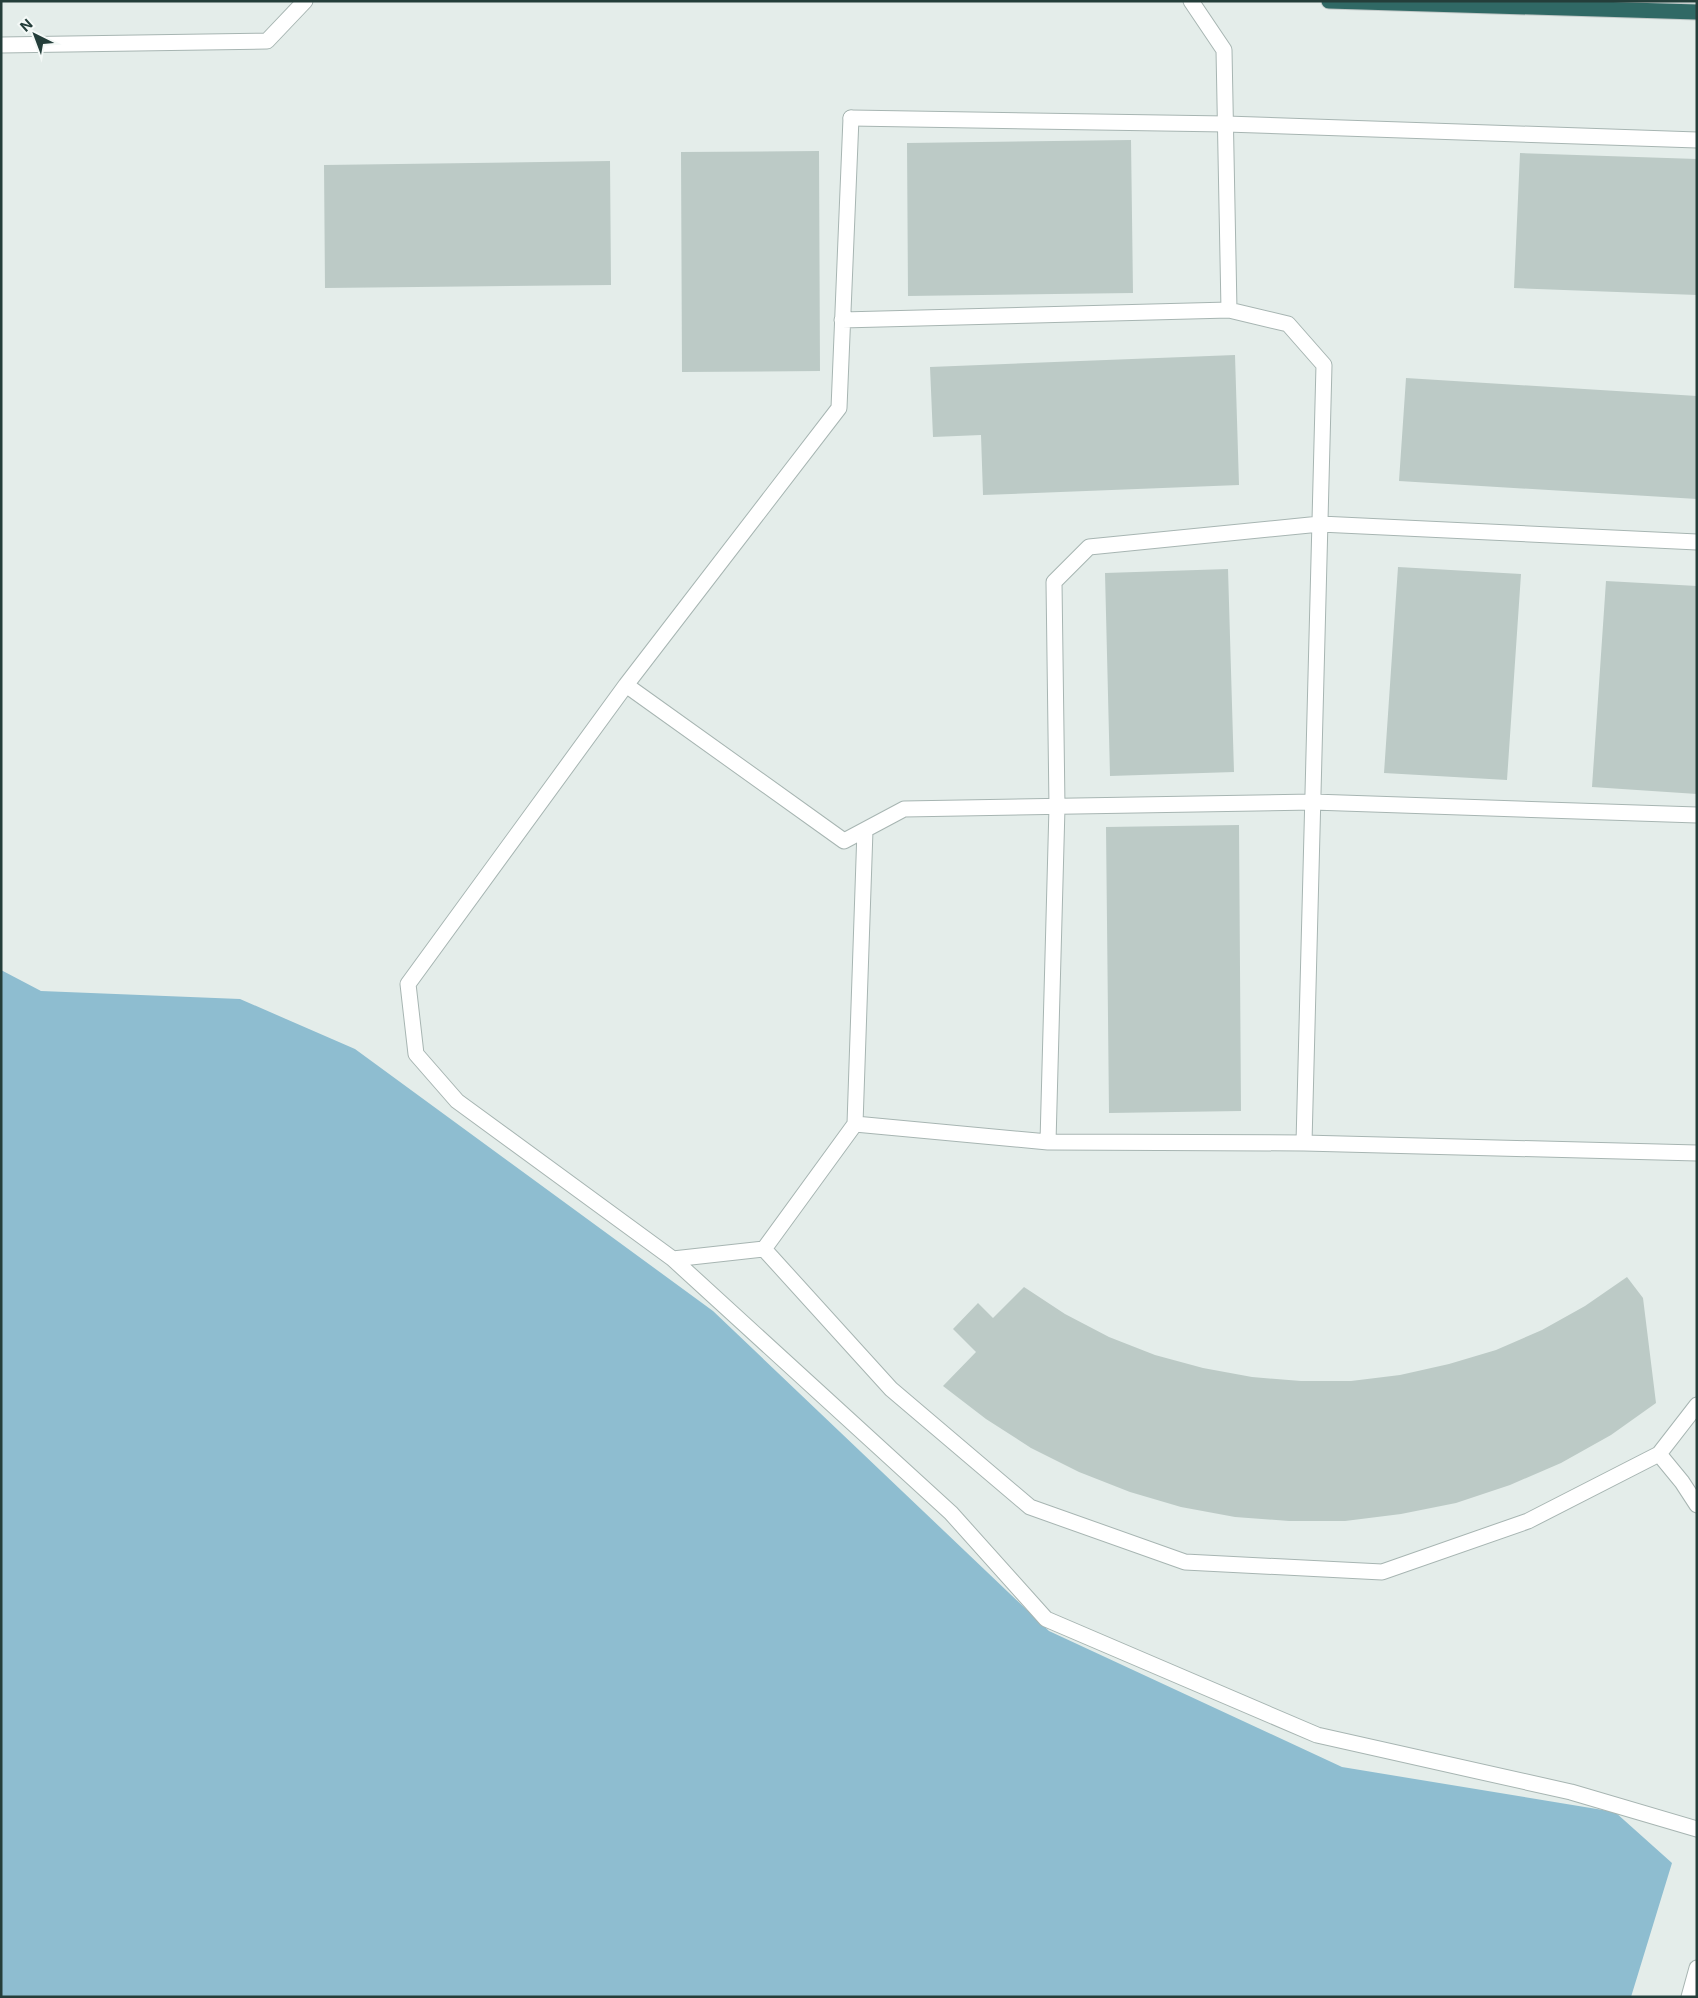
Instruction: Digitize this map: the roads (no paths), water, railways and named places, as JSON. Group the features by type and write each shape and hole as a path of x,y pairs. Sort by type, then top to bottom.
{"highway":[{"path":"1329,1 1697,12"}],"street":[{"path":"1,45 267,41 305,1"},
{"path":"1191,1 1224,50 1229,310"},
{"path":"1697,140 1226,124 851,118 839,408 626,685 408,984 416,1054 457,1100 674,1259 951,1513 1046,1619 1316,1735 1571,1792 1697,1829"},
{"path":"842,320 1229,310 1288,324 1324,365 1304,1143"},
{"path":"1048,1142 1057,807 1054,582 1089,547 1320,524 1697,542"},
{"path":"626,685 844,841 904,809 1313,802 1697,815"},
{"path":"674,1259 764,1249 856,1124 866,830"},
{"path":"856,1124 1048,1142 1304,1143 1697,1153"},
{"path":"764,1249 891,1389 1030,1507 1185,1562 1382,1572 1528,1521 1659,1454 1697,1405"},
{"path":"1659,1454 1682,1482 1697,1505"},
{"path":"1689,1997 1697,1968"}],"water":[{"path":"1,970 41,991 240,999 355,1049 713,1311 1049,1631 1342,1767 1615,1812 1672,1863 1631,1997 1,1997"}]}
